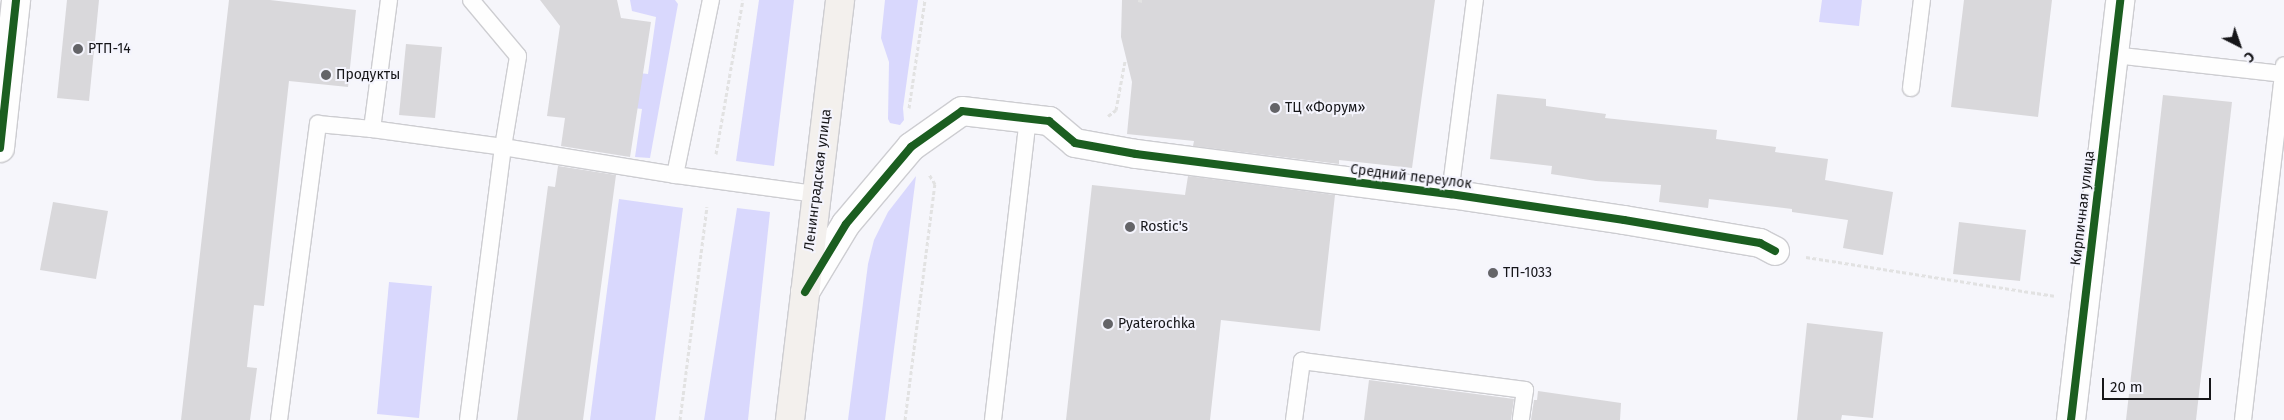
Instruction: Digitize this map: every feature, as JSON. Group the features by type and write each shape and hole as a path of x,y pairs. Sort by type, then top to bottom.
{"main road":[{"name":"Ленинградская улица","path":"790,420 840,0"}],"street":[{"path":"0,148 16,0"},
{"name":"Кирпичная улица","path":"2071,420 2120,0"},
{"path":"805,292 846,224 911,147 962,111 1038,120"},
{"name":"Средний переулок","path":"1038,120 1075,143 1136,154 1450,194 1760,243 1775,251"}],"lane":[{"path":"372,129 389,0"},
{"path":"468,420 503,147 518,56 471,0"},
{"path":"675,175 711,0"},
{"path":"1450,194 1475,0"},
{"path":"1912,88 1922,0"},
{"path":"2114,56 2283,69 2243,420"},
{"path":"993,420 1038,120"},
{"path":"279,420 318,124 372,129 503,147 711,182 816,194"},
{"path":"1294,420 1302,362 1525,390 1521,420"}],"path":[{"path":"680,420 711,182 743,0"},
{"path":"905,420 935,184 911,147 909,111 925,0"},
{"path":"1138,0 1143,1"},
{"path":"1775,251 2084,301"}],"shaded area":[{"path":"630,0 675,0 678,4 650,158 635,157 642,109 634,108 639,73 648,74 656,17 632,11"},
{"path":"759,0 794,0 774,166 736,161"},
{"path":"885,0 918,0 903,108 904,120 900,125 890,123 888,119 889,62 881,38"},
{"path":"1822,0 1862,0 1859,26 1819,22"},
{"path":"916,176 885,420 848,420 868,264 874,240 888,212"},
{"path":"619,199 683,208 655,420 590,420"},
{"path":"737,208 770,212 748,420 704,420"},
{"path":"389,282 432,286 419,418 377,414"}],"building":[{"name":"РТП-14","path":"67,0 99,0 89,101 57,98"},
{"path":"229,0 270,0 356,10 348,87 289,81 264,306 254,305 247,367 257,368 250,420 181,420"},
{"path":"540,0 617,0 621,18 651,22 630,157 561,146 565,118 547,116 560,26"},
{"name":"ТЦ «Форум»","path":"1122,0 1435,0 1412,168 1339,160 1339,164 1193,146 1194,141 1127,134 1132,82 1121,37"},
{"path":"1964,0 2052,0 2038,117 1951,107"},
{"path":"406,44 442,47 435,118 399,115"},
{"path":"1497,94 1546,99 1546,106 1606,114 1605,118 1717,130 1716,139 1776,147 1775,152 1828,159 1825,180 1893,192 1883,255 1843,248 1848,220 1792,212 1792,209 1709,199 1708,208 1659,202 1661,185 1596,181 1551,174 1552,166 1490,159"},
{"path":"2163,95 2232,102 2196,420 2126,420"},
{"path":"558,166 616,175 583,420 517,420 548,186 555,187"},
{"path":"1188,176 1335,195 1320,331 1221,320 1210,420 1066,420 1092,185 1185,195"},
{"path":"53,202 108,211 96,279 40,270"},
{"path":"1959,222 2026,230 2020,281 1953,274"},
{"path":"1807,323 1883,332 1873,418 1842,415 1841,420 1797,420"},
{"path":"1369,380 1514,399 1511,420 1364,420"},
{"path":"1538,391 1621,403 1620,420 1531,420 1534,400 1537,400"}],"cycle path":[{"path":"0,148 16,0"},
{"path":"2071,420 2120,0"},
{"path":"805,292 846,224 911,147 962,111 1049,121 1075,143 1136,154 1450,194 1624,220 1760,243 1775,251"}],"place":[{"name":"РТП-14","path":"78,49"},
{"name":"Продукты","path":"326,75"},
{"name":"ТЦ «Форум»","path":"1275,108"},
{"name":"Rostic's","path":"1130,227"},
{"name":"ТП-1033","path":"1493,273"},
{"name":"Pyaterochka","path":"1108,324"}]}
